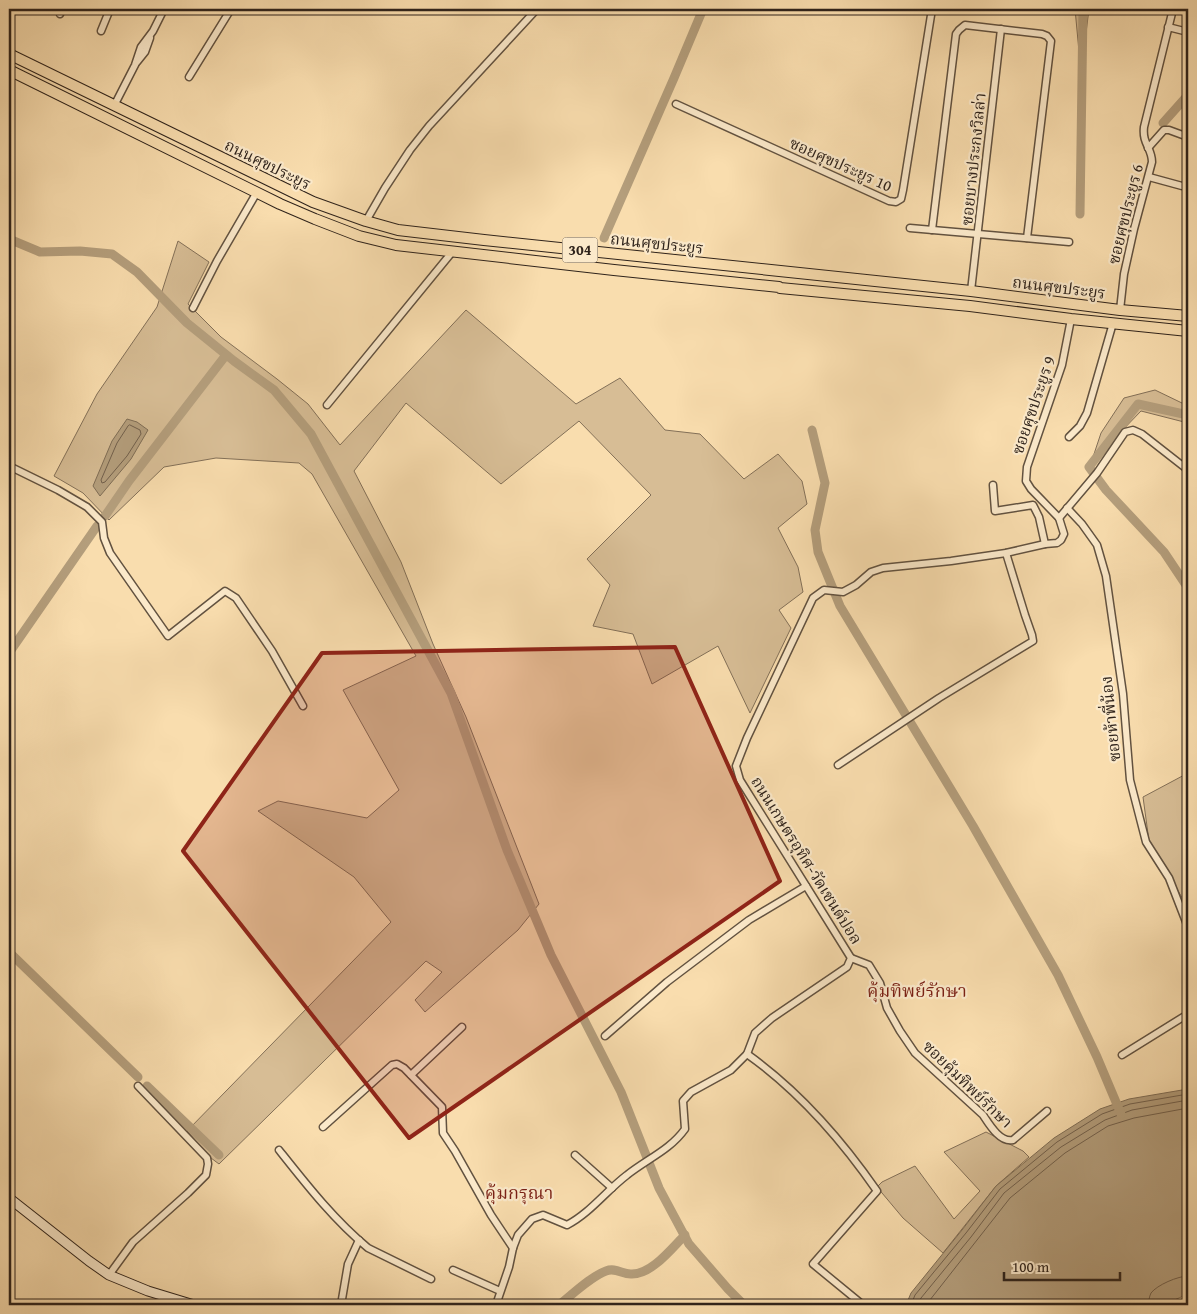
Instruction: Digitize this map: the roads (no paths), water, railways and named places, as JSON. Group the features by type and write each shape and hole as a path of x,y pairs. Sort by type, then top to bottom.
{"main road":[{"name":"ถนนศุขประยูร","path":"9,54 313,202 398,230 1188,316"},
{"name":"ถนนศุขประยูร","path":"9,70 257,192 315,219 359,236 396,244 614,270 970,306 1113,324 1188,331"},
{"path":"47,89 52,75"},
{"path":"970,306 972,291"}],"street":[{"path":"101,31 110,9"},
{"path":"114,106 135,64 145,52 153,30 164,9"},
{"path":"189,77 231,9"},
{"path":"366,221 384,188 428,126 537,9"},
{"name":"ซอยศุขประยูร 10","path":"676,104 889,201 896,202 902,197 932,9"},
{"name":"ซอยศุขประยูร 6","path":"1120,310 1124,274 1152,159 1143,135 1144,127 1172,9"},
{"path":"932,230 956,34 965,25 1042,34 1051,41 1027,238"},
{"path":"1168,27 1188,32"},
{"name":"ซอยบางประกงวิลล่า","path":"972,291 1001,29"},
{"path":"1148,148 1164,130 1188,137"},
{"path":"1149,177 1182,186 1188,184"},
{"path":"193,308 217,261 257,192"},
{"path":"910,228 1069,242"},
{"path":"327,405 453,251"},
{"name":"ซอยศุขประยูร 9","path":"1059,518 1031,489 1026,481 1027,467 1062,364 1071,319"},
{"path":"1069,437 1080,426 1087,413 1113,324"},
{"path":"1059,518 1098,473 1125,432 1133,430 1142,434 1188,470"},
{"path":"9,466 58,490 87,507 102,522 104,538 110,553 168,636 225,591 236,598 272,650 303,706"},
{"path":"993,485 995,511 1034,505 1042,500"},
{"path":"1034,505 1039,517 1045,544"},
{"name":"ซอยห้าพี่น้อง","path":"1066,508 1082,524 1097,545 1106,576 1123,694 1130,780 1146,842 1169,878 1188,927"},
{"name":"ถนนเกษตรอุทิศ-วัดเซนต์ปอล","path":"496,1305 518,1235 532,1219 543,1216 566,1225 577,1220 626,1175 678,1139 685,1129 683,1101 691,1092 731,1070 747,1054 755,1033 772,1018 847,968 851,958 740,780 736,766 747,738 813,598 824,590 843,592 856,585 871,572 884,568 951,561 1057,543 1064,534 1059,518"},
{"path":"838,765 947,693 1033,641 1006,553"},
{"path":"605,1036 667,982 748,920 806,886"},
{"name":"ซอยคุ้มทิพย์รักษา","path":"851,958 869,965 880,983 887,1008 915,1053 983,1115 989,1125 1004,1140 1013,1140 1046,1111"},
{"path":"1122,1055 1188,1014"},
{"path":"411,1075 462,1027"},
{"path":"747,1054 787,1087 820,1118 847,1150 877,1191 813,1264 863,1305"},
{"path":"323,1127 392,1064 397,1064 404,1068 442,1107 443,1133 491,1215 513,1248"},
{"path":"109,1275 133,1242 206,1175 208,1164 207,1158 138,1086"},
{"path":"278,1150 322,1202 368,1248 431,1279"},
{"path":"575,1155 612,1188"},
{"path":"9,1198 109,1275 148,1291 194,1305"},
{"path":"341,1305 348,1264 359,1240"},
{"path":"453,1270 500,1291"}],"water":[{"path":"127,419 137,422 148,430 131,459 100,496 93,486 112,441"},
{"path":"1188,1089 1188,1294 1163,1305 906,1305 911,1293 996,1186 1054,1138 1100,1109 1129,1099"}],"waterway":[{"path":"604,238 703,9"},
{"path":"1080,214 1083,9"},
{"path":"1163,123 1188,95"},
{"path":"9,239 40,252 80,251 112,254 137,272 187,323 274,390 311,434 451,693 507,850 551,955 621,1092 659,1188 689,1244 744,1305"},
{"path":"105,516 129,481 226,355"},
{"path":"1188,415 1138,404 1089,467 1106,490 1164,552 1188,588"},
{"path":"812,430 825,483 815,530 818,552 840,606 973,826 1058,975 1097,1057 1121,1114"},
{"path":"9,653 97,526"},
{"path":"9,952 138,1077"},
{"path":"147,1086 219,1155"},
{"path":"559,1305 588,1281 606,1271 613,1270 632,1274 647,1270 661,1260 685,1235"}],"district":[{"name":"คุ้มทิพย์รักษา","path":"917,991"},
{"name":"คุ้มกรุณา","path":"519,1193"}]}
